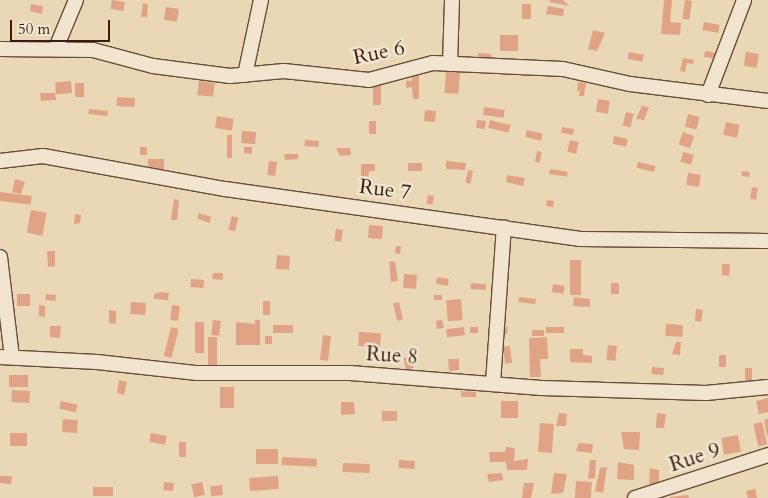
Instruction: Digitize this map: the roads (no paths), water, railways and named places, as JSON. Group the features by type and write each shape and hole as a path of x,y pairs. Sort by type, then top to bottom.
{"street":[{"path":"56,48 76,0"},
{"path":"245,75 261,0"},
{"path":"450,64 452,0"},
{"path":"708,95 744,0"},
{"name":"Rue 6","path":"0,49 56,48 105,52 153,66 193,73 245,75 284,71 369,80 418,65 450,64 563,69 630,84 768,101"},
{"name":"Rue 7","path":"0,161 43,156 224,189 613,241 768,241"},
{"path":"493,382 504,227"},
{"path":"0,257 6,357"},
{"name":"Rue 8","path":"6,357 197,373 350,373 493,382 541,388 668,393 768,387"},
{"name":"Rue 9","path":"635,498 768,455"}]}
